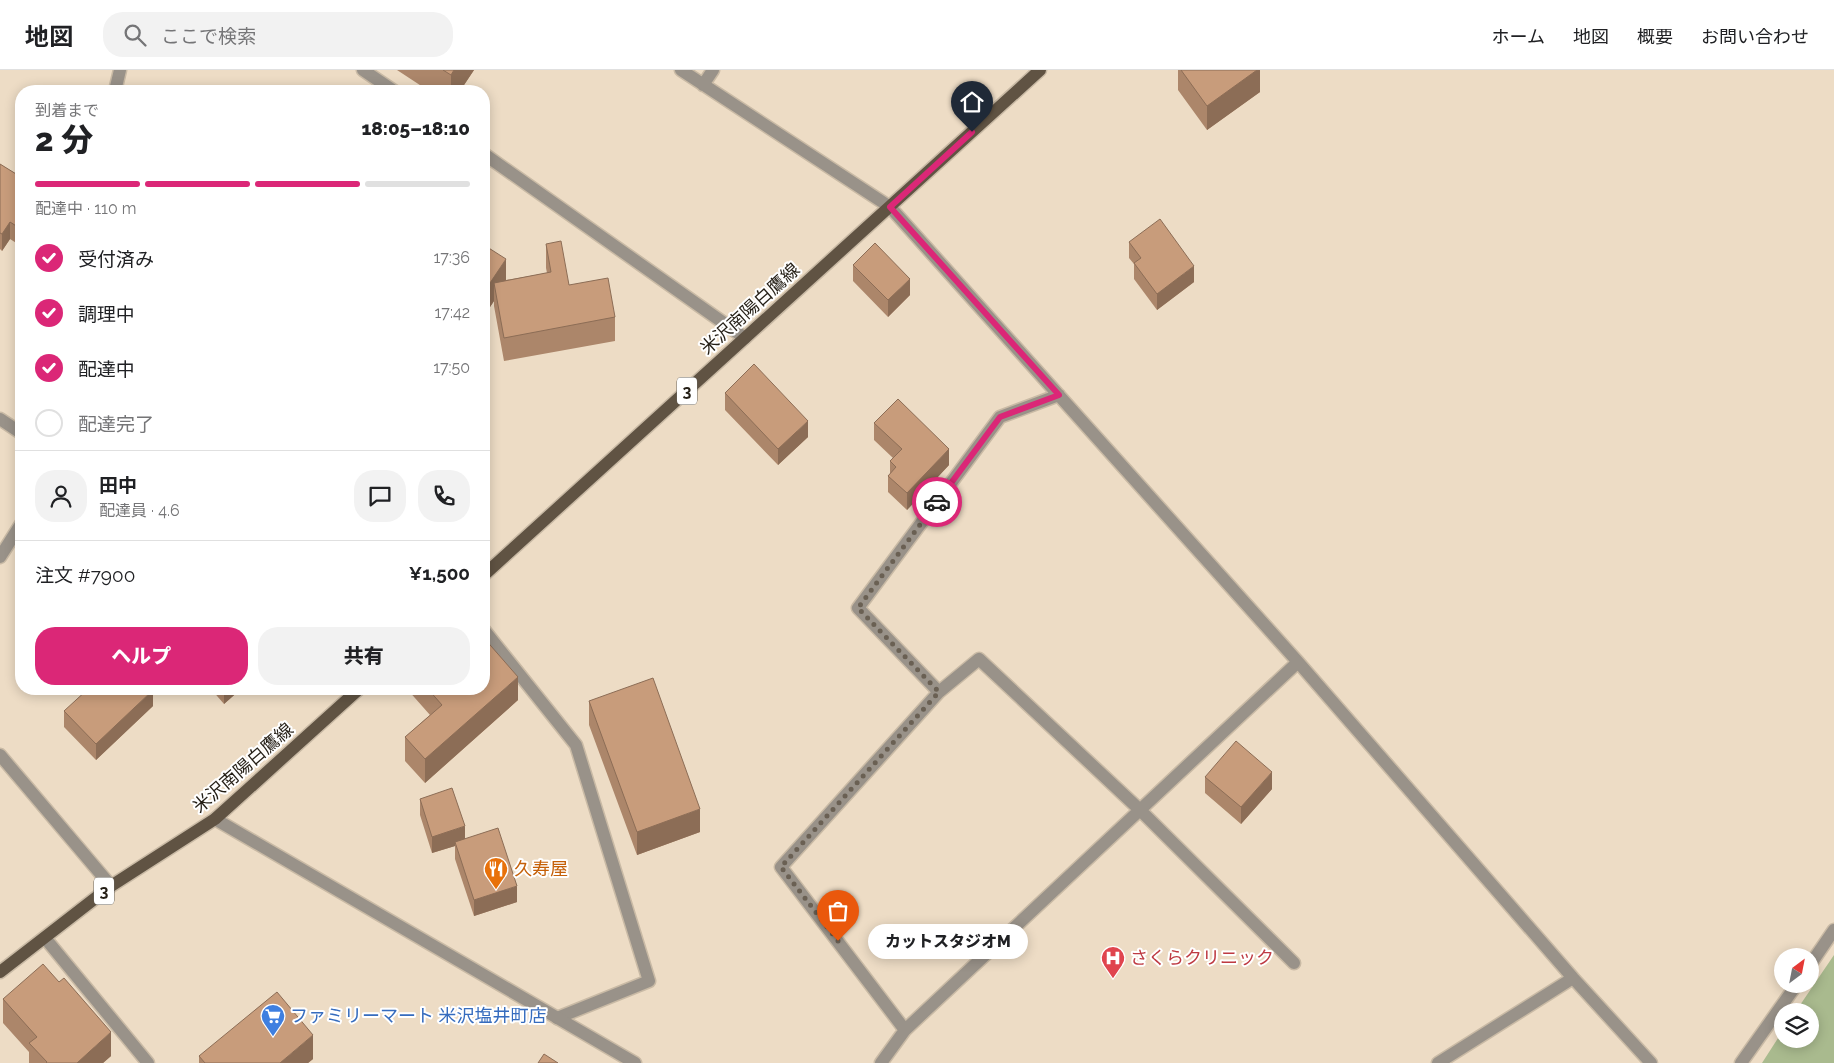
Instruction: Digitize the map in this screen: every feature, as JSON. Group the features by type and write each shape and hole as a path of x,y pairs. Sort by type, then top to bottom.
{"main road":[{"name":"米沢南陽白鷹線","path":"490,570 1040,70"},
{"name":"米沢南陽白鷹線","path":"0,972 111,886 215,819 352,695"}],"street":[{"path":"116,85 120,70"},
{"path":"363,70 385,85"},
{"path":"681,70 890,207 1298,662 1572,978 1651,1063"},
{"path":"703,85 713,70"},
{"path":"490,158 745,338"},
{"path":"939,692 858,608 1000,417 1059,395"},
{"path":"0,419 15,429"},
{"path":"0,557 15,533"},
{"path":"490,638 576,745 649,981 557,1018"},
{"path":"905,1030 781,867 939,692 979,659 1140,810 1294,963"},
{"path":"881,1063 905,1030 1298,662"},
{"path":"0,755 111,886"},
{"path":"215,819 635,1063"},
{"path":"1819,952 1834,930"},
{"path":"45,938 148,1063"},
{"path":"1438,1063 1572,978"},
{"path":"1741,1063 1791,993"}],"green space":[{"path":"1834,955 1834,1063 1762,1063 1774,1044 1774,1048 1819,1048 1819,1003 1801,1003 1808,993 1819,993 1819,977"}],"building":[{"path":"443,70 454,70 451,75"},
{"path":"1181,70 1257,70 1207,106"},
{"path":"0,164 15,173 15,225 10,222 2,234 0,233"},
{"path":"1160,219 1194,266 1157,294 1134,263 1141,258 1129,242"},
{"path":"561,241 569,285 608,278 615,317 504,338 494,283 551,272 546,244"},
{"path":"875,243 910,279 888,300 853,265"},
{"path":"490,249 506,259 490,283"},
{"path":"754,364 808,421 778,449 725,393"},
{"path":"898,399 949,449 907,493 888,476 896,467 890,461 902,449 874,423"},
{"path":"490,645 518,677 425,759 405,737 442,705 433,695 490,695"},
{"path":"653,678 700,809 637,832 589,701"},
{"path":"81,695 148,695 96,744 64,711"},
{"path":"1236,741 1272,772 1241,807 1205,777"},
{"path":"452,788 465,826 432,837 420,799"},
{"path":"498,828 517,886 474,900 455,842"},
{"path":"43,964 59,982 64,978 111,1032 77,1063 46,1063 29,1043 37,1037 3,999"},
{"path":"277,992 313,1035 280,1063 205,1063 199,1056"},
{"path":"544,1054 558,1063 538,1063"}],"way so far":[{"path":"838,941 781,867 939,692 858,608 937,502"}],"place":[{"name":"久寿屋","path":"496,890"},
{"name":"カットスタジオM","path":"838,941"},
{"name":"さくらクリニック","path":"1113,979"},
{"name":"ファミリーマート 米沢塩井町店","path":"273,1037"}],"route":[{"path":"937,502 1000,417 1059,395 890,207 972,132"}]}
